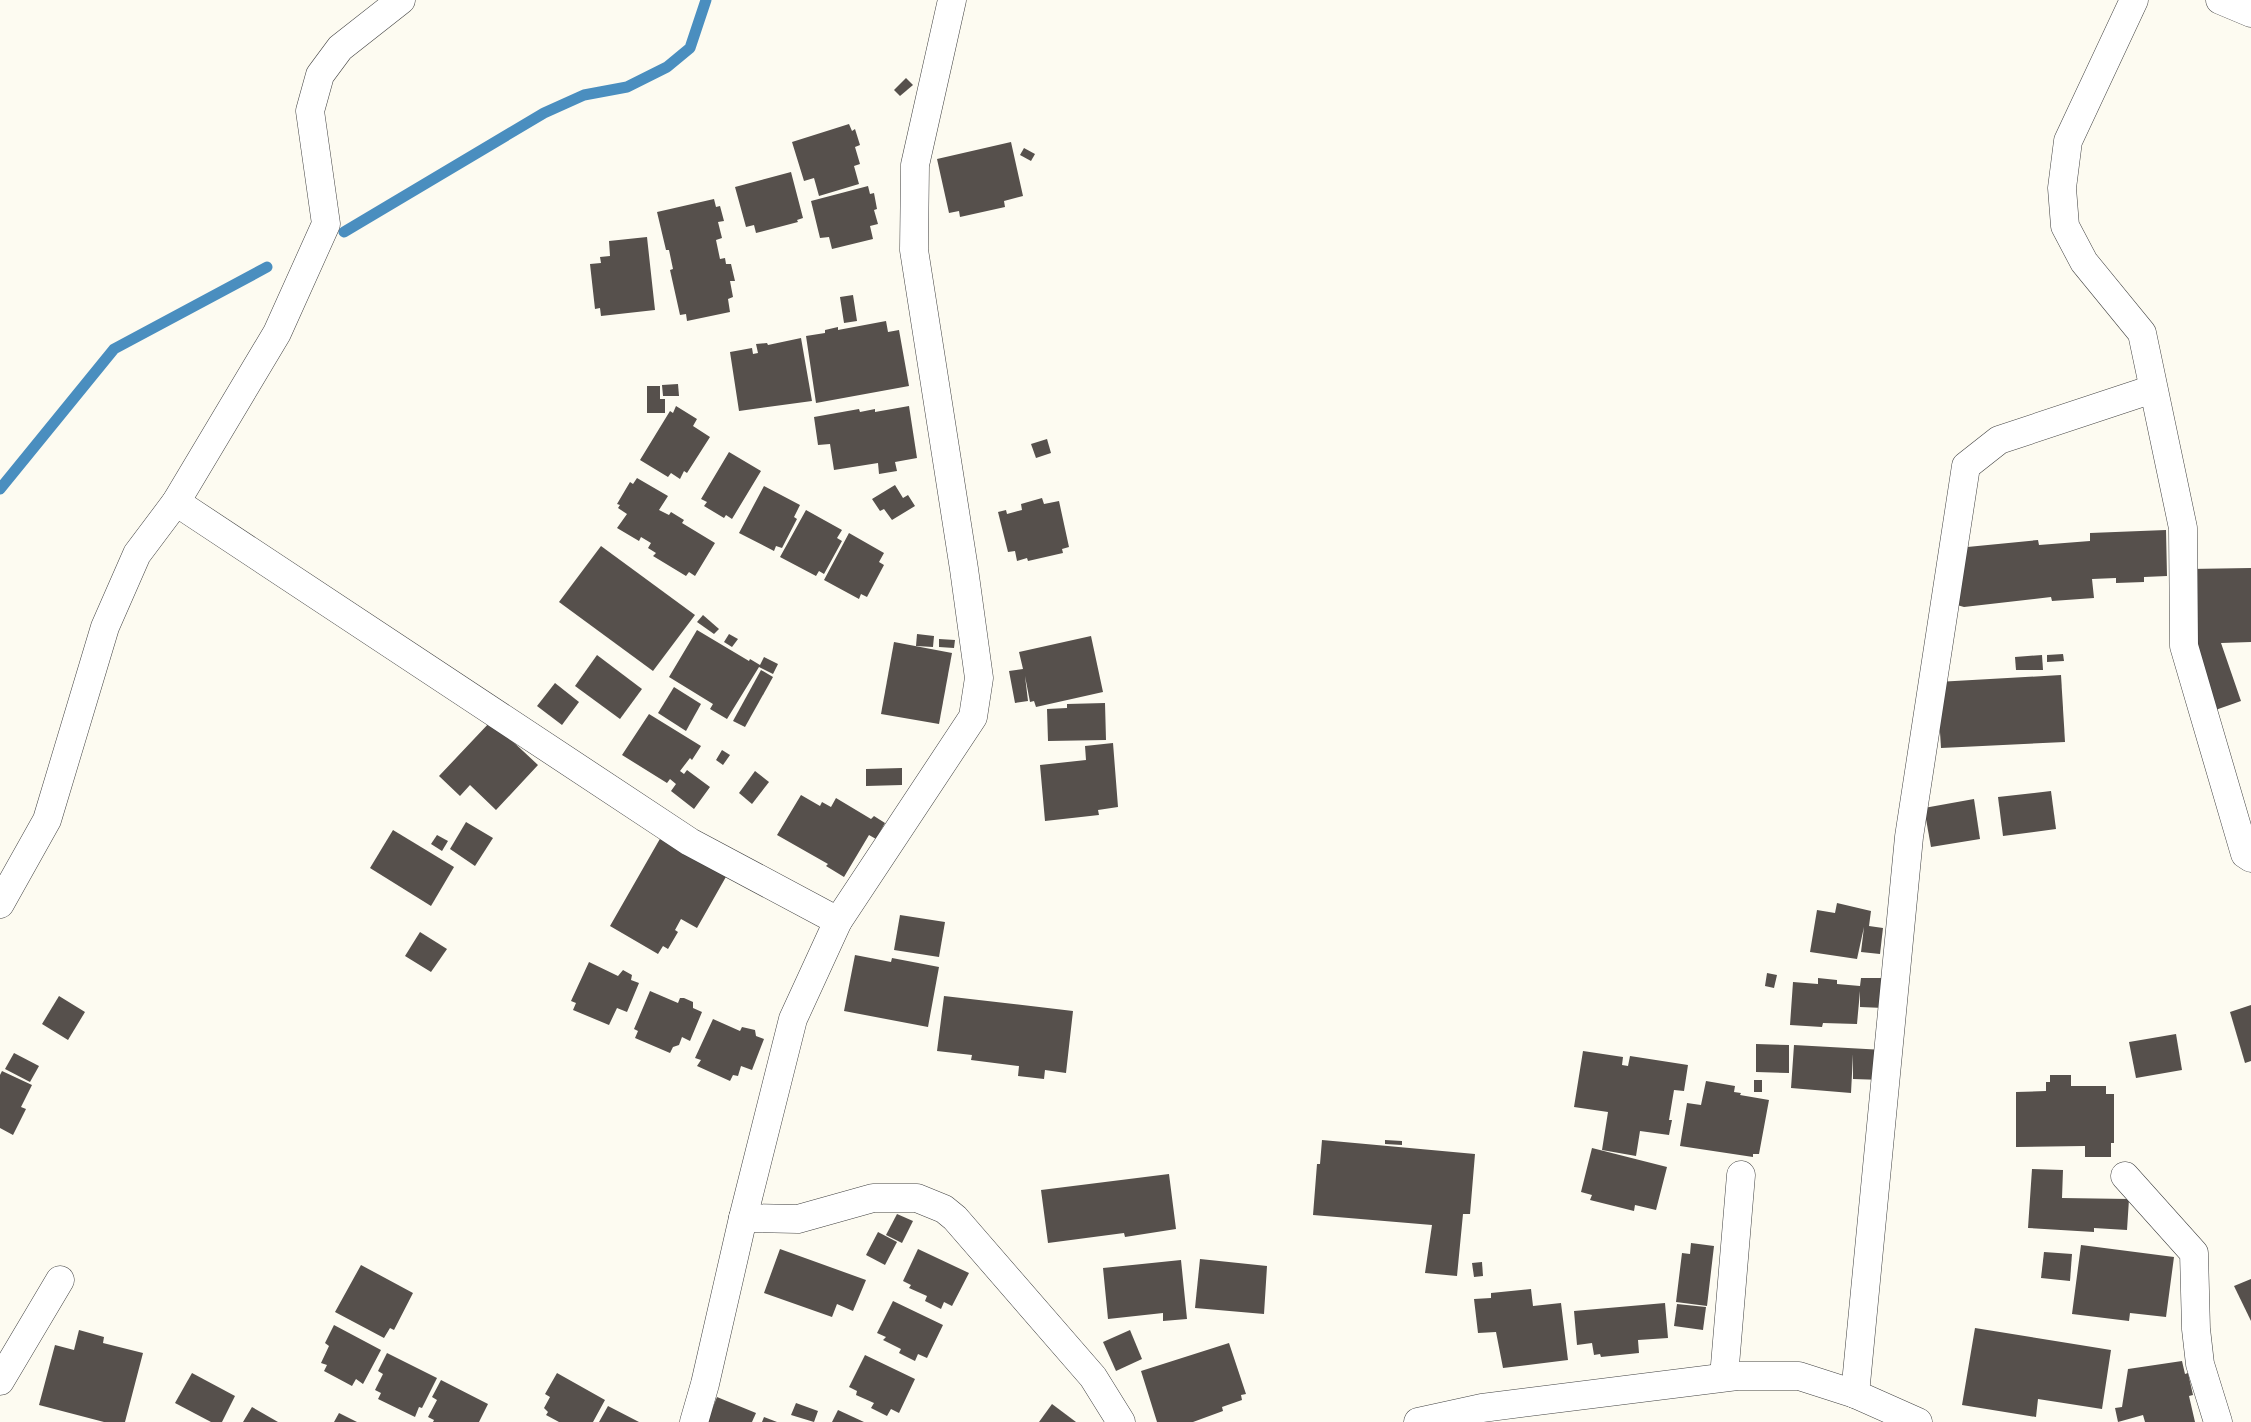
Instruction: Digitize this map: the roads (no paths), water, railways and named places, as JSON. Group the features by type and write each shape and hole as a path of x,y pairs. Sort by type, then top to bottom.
{"street":[{"path":"0,904 47,820 105,627 137,554 176,502 277,333 326,224 310,111 320,75 340,48 401,0"},
{"path":"694,1422 705,1384 743,1218 793,1019 838,921 973,717 978,678 964,569 914,250 915,165 952,0"},
{"path":"2134,0 2068,141 2062,188 2064,226 2084,262 2142,333 2183,528 2184,646 2245,854 2251,858"},
{"path":"2220,0 2251,13"},
{"path":"1855,1394 1909,837 1966,466 1999,440 2153,389"},
{"path":"176,502 690,842 838,921"},
{"path":"1724,1378 1740,1176"},
{"path":"2125,1176 2194,1253 2196,1329 2200,1364 2218,1422"},
{"path":"743,1218 798,1219 873,1198 917,1198 944,1209 954,1218 1093,1378 1121,1422"},
{"path":"0,1381 60,1280"},
{"path":"1418,1422 1482,1408 1724,1378 1799,1376 1855,1394 1918,1422"}],"waterway":[{"path":"344,232 544,113 584,95 627,87 667,67 690,48 706,0"},
{"path":"0,489 114,349 267,267"}]}
